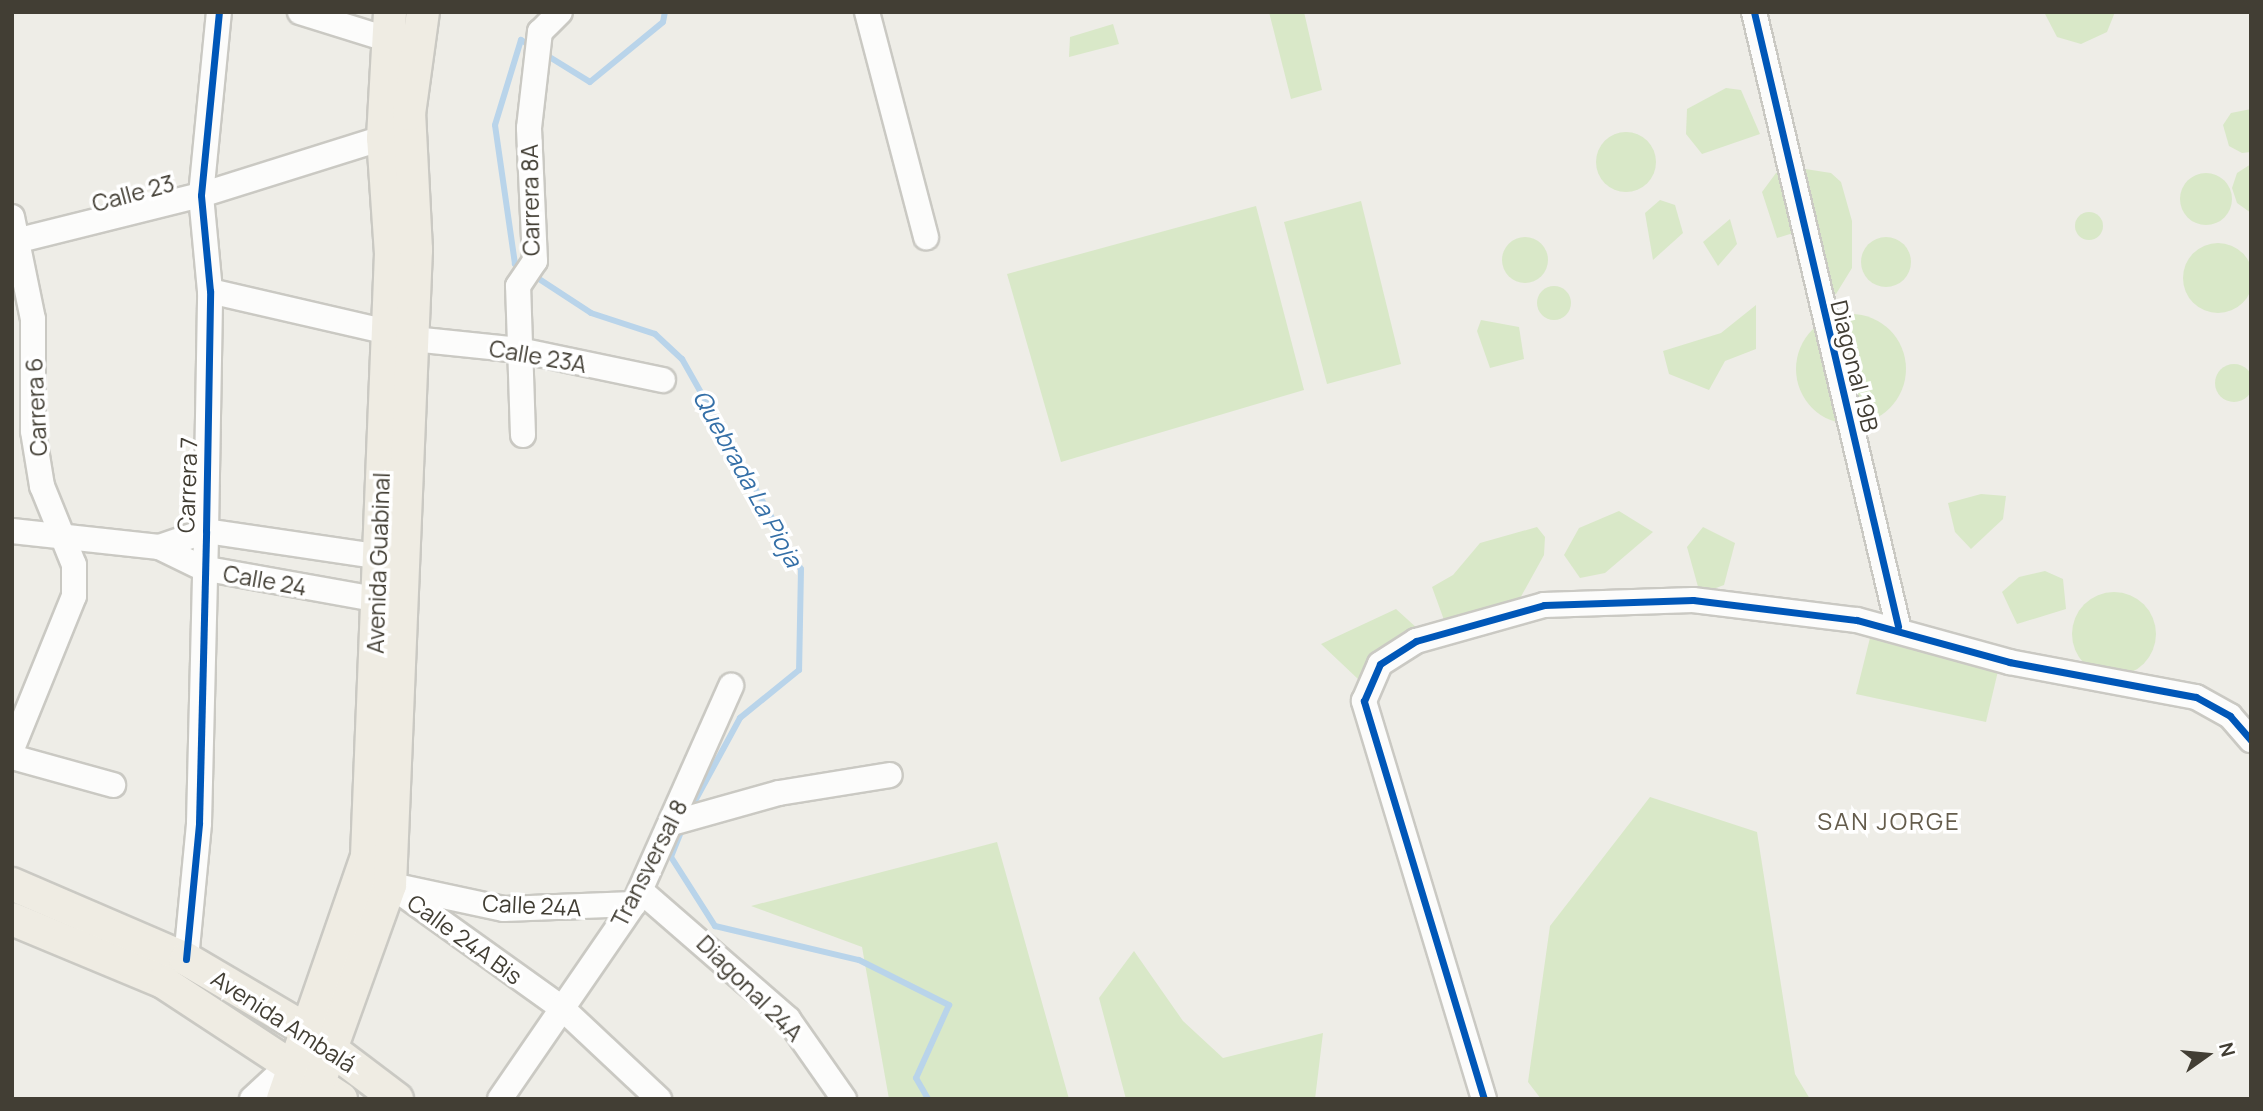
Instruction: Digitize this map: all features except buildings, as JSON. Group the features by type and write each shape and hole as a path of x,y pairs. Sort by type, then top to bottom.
{"main road":[{"name":"Avenida Guabinal","path":"283,1099 303,1028 376,881 376,556 400,335 416,250 409,114 423,12"},
{"name":"Avenida Guabinal","path":"324,1093 330,1047 376,881 400,335 383,138 388,27"},
{"name":"Avenida Ambalá","path":"12,884 186,959 303,1028 397,1099"},
{"name":"Avenida Ambalá","path":"12,919 163,982 292,1062 324,1093"}],"street":[{"name":"Carrera 7","path":"186,959 199,823 202,568 206,531 210,291 201,195 219,12"},
{"path":"300,12 388,27 418,47"},
{"name":"Carrera 8A","path":"523,435 519,351 520,283 535,261 529,128 540,36 560,12"},
{"path":"867,12 926,237"},
{"name":"Diagonal 19B","path":"1754,12 1898,626"},
{"name":"Calle 23","path":"16,242 201,195 383,138"},
{"name":"Carrera 6","path":"12,217 33,318 33,431 42,486 74,565 74,596 12,749"},
{"name":"Calle 23A","path":"210,291 400,335 519,351 663,380"},
{"name":"Calle 24","path":"18,530 159,547 202,568 375,599"},
{"name":"Calle 24","path":"159,547 206,531 376,556"},
{"path":"1484,1099 1364,701 1380,664 1416,641 1544,605 1693,600 1898,626 1998,658 2196,697 2230,716 2251,740"},
{"name":"Transversal 8","path":"500,1099 637,897 673,823 730,686"},
{"path":"12,757 113,785"},
{"path":"673,823 779,793 890,775"},
{"name":"Calle 24A","path":"376,881 503,909 637,897"},
{"name":"Calle 24A Bis","path":"376,881 563,1009 659,1099"},
{"name":"Diagonal 24A","path":"637,897 788,1018 844,1099"},
{"path":"252,1099 292,1062"}],"green space":[{"path":"1269,12 1304,12 1322,90 1291,99"},
{"path":"2044,12 2115,12 2107,32 2081,44 2057,37"},
{"path":"1113,24 1119,44 1069,57 1070,37"},
{"path":"1726,88 1741,90 1760,134 1702,154 1686,134 1687,109"},
{"path":"2251,109 2251,152 2242,153 2229,146 2223,125 2231,113"},
{"path":"1626,132 1643,137 1651,145 1656,162 1651,179 1643,187 1626,192 1609,187 1601,179 1596,162 1601,145 1609,137"},
{"path":"2251,164 2251,213 2237,203 2232,188 2237,173"},
{"path":"1799,168 1831,173 1841,182 1852,221 1852,268 1836,294 1830,295 1803,230 1777,238 1762,192 1776,173"},
{"path":"2206,173 2216,175 2224,181 2230,189 2230,209 2224,217 2216,223 2206,225 2196,223 2188,217 2182,209 2180,199 2182,189 2188,181 2196,175"},
{"path":"1660,200 1675,205 1683,233 1653,260 1645,213"},
{"path":"1361,201 1401,364 1327,384 1284,222"},
{"path":"1256,206 1304,390 1061,462 1007,274"},
{"path":"2089,212 2099,216 2103,226 2099,236 2089,240 2079,236 2075,226 2079,216"},
{"path":"1730,219 1737,244 1718,266 1703,242"},
{"path":"1525,237 1541,244 1548,260 1541,276 1525,283 1509,276 1502,260 1509,244"},
{"path":"1886,237 1904,244 1911,262 1904,280 1886,287 1868,280 1861,262 1868,244"},
{"path":"2218,243 2243,253 2253,278 2243,303 2218,313 2193,303 2183,278 2193,253"},
{"path":"1554,286 1566,291 1571,303 1566,315 1554,320 1542,315 1537,303 1542,291"},
{"path":"1756,305 1756,349 1725,361 1709,390 1669,374 1663,351 1721,333"},
{"path":"1851,314 1872,318 1890,330 1902,348 1906,369 1902,390 1890,408 1872,420 1851,424 1830,420 1812,408 1800,390 1796,369 1800,348 1812,330 1830,318"},
{"path":"1481,320 1519,327 1524,359 1490,368 1477,331"},
{"path":"2234,364 2248,369 2253,383 2248,397 2234,402 2220,397 2215,383 2220,369"},
{"path":"1981,494 2006,496 2003,519 1971,549 1955,532 1948,503"},
{"path":"1619,511 1653,532 1605,573 1580,578 1564,555 1579,528"},
{"path":"1537,527 1545,537 1544,555 1518,602 1488,617 1444,620 1432,587 1453,575 1480,543"},
{"path":"1703,527 1735,543 1724,585 1700,594 1687,547"},
{"path":"2045,571 2063,579 2066,609 2017,624 2002,592 2019,577"},
{"path":"2114,592 2137,599 2149,611 2156,634 2149,657 2137,669 2114,676 2091,669 2079,657 2072,634 2079,611 2091,599"},
{"path":"1396,609 1418,629 1394,656 1377,697 1321,644"},
{"path":"1871,634 1998,671 1986,722 1856,694"},
{"path":"1650,797 1757,832 1795,1074 1810,1099 1541,1099 1528,1082 1550,926"},
{"path":"997,842 1069,1099 889,1099 862,947 751,906"},
{"path":"1134,951 1183,1021 1223,1058 1323,1033 1315,1099 1126,1099 1099,998"}],"waterway":[{"name":"Quebrada La Pioja","path":"543,53 590,82 663,22 665,12"},
{"name":"Quebrada La Pioja","path":"524,270 515,264 495,125 521,40 531,46"},
{"name":"Quebrada La Pioja","path":"533,275 591,313 655,334 682,359 801,569 799,670 740,718 690,810"},
{"name":"Quebrada La Pioja","path":"683,827 671,857 715,926 859,960 949,1005 916,1078 928,1099"}],"cycle path":[{"path":"186,959 199,823 206,531 210,291 201,195 219,12"},
{"path":"1754,12 1898,626"},
{"path":"1484,1099 1364,701 1380,664 1416,641 1544,605 1693,600 1857,620 2009,662 2196,697 2230,716 2251,740"}],"district":[{"name":"SAN JORGE","path":"1889,821"}]}
